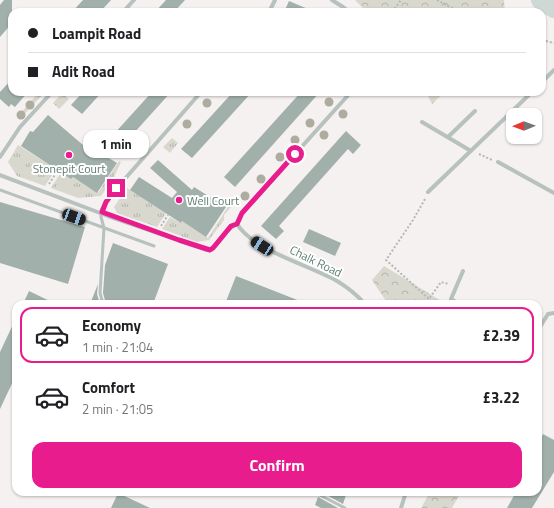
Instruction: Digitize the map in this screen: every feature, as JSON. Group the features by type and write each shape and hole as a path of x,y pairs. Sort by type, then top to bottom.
{"main road":[{"path":"541,0 554,8"}],"street":[{"path":"126,8 134,0"},
{"path":"332,0 344,8"},
{"path":"546,78 554,70"},
{"path":"0,157 7,144 20,127 48,96"},
{"path":"102,212 106,202 116,188 197,96"},
{"path":"0,175 207,250 213,248 231,226 237,224 242,213 347,96"},
{"path":"428,192 528,96"},
{"path":"448,137 475,111"},
{"path":"422,122 471,151"},
{"path":"498,162 554,193"},
{"name":"Chalk Road","path":"237,224 247,236 262,246 337,281 362,300"},
{"path":"453,300 451,299 463,271"},
{"path":"542,324 548,314 554,313"},
{"path":"401,508 405,496"}],"lane":[{"path":"0,190 154,246"},
{"path":"102,212 101,217 104,228 100,293 102,300"},
{"path":"322,496 345,508"}],"path":[{"path":"436,0 451,8"},
{"path":"471,151 498,162"},
{"path":"47,188 58,170"},
{"path":"428,192 413,220 386,260 430,299 441,282 456,287"},
{"path":"159,229 168,215"}],"green space":[{"path":"355,0 504,0 505,8 363,8"},
{"path":"36,96 41,96 19,120 19,115"},
{"path":"59,96 66,96 69,99 59,109 53,103"},
{"path":"428,96 441,96 432,104"},
{"path":"172,138 178,143 170,153 163,147"},
{"path":"18,145 56,169 45,186 17,176 8,162"},
{"path":"119,161 121,162 114,177 101,196 78,198 51,188 61,172 71,179 73,177 98,193"},
{"path":"127,188 166,213 157,227 117,213 114,207"},
{"path":"229,205 232,206 224,215 224,220 209,240 197,242 162,229 170,217 181,223 182,221 208,238"},
{"path":"384,266 440,300 385,300 372,280"},
{"path":"428,496 459,496 452,508 421,508"}],"building":[{"path":"4,0 12,0 12,8 8,8 8,28 0,37 0,5"},
{"path":"83,0 111,0 104,8 76,8"},
{"path":"166,0 185,0 178,8 159,8"},
{"path":"289,1 306,8 286,8"},
{"path":"8,83 8,96 25,96 15,107 11,104 9,107 0,99 0,92"},
{"path":"79,96 98,96 82,114 71,105"},
{"path":"148,96 167,96 124,144 113,135"},
{"path":"229,96 248,96 192,158 181,149"},
{"path":"297,96 316,96 235,187 224,177"},
{"name":"Stonepit Court","path":"48,115 83,145 84,143 117,163 97,193 73,177 71,179 21,146 30,131 33,132"},
{"path":"346,131 361,145 353,154 348,149 279,226 284,231 276,239 261,226"},
{"name":"Well Court","path":"158,160 192,190 194,187 226,207 206,237 182,221 181,223 130,190 139,177 172,198 177,192 150,168"},
{"path":"0,202 85,227 68,284 0,263"},
{"path":"309,229 341,243 335,256 303,242"},
{"path":"113,243 168,264 154,300 105,300 103,293 105,265"},
{"path":"236,276 297,300 227,300"},
{"path":"98,284 97,294 99,300 92,300"},
{"path":"29,291 48,300 25,300"},
{"path":"12,326 12,384 0,409 0,352"},
{"path":"543,434 554,440 554,472 542,492"},
{"path":"117,496 124,496 150,508 111,508"},
{"path":"328,496 346,496 343,504"},
{"path":"514,496 539,496 532,508 507,508"},
{"path":"318,497 338,508 321,508 315,505"}],"place":[{"name":"Stonepit Court","path":"69,155"},
{"name":"Well Court","path":"179,200"}],"route":[{"path":"116,188 106,202 102,212 108,216 210,250 231,226 237,224 242,213 295,154"}]}
